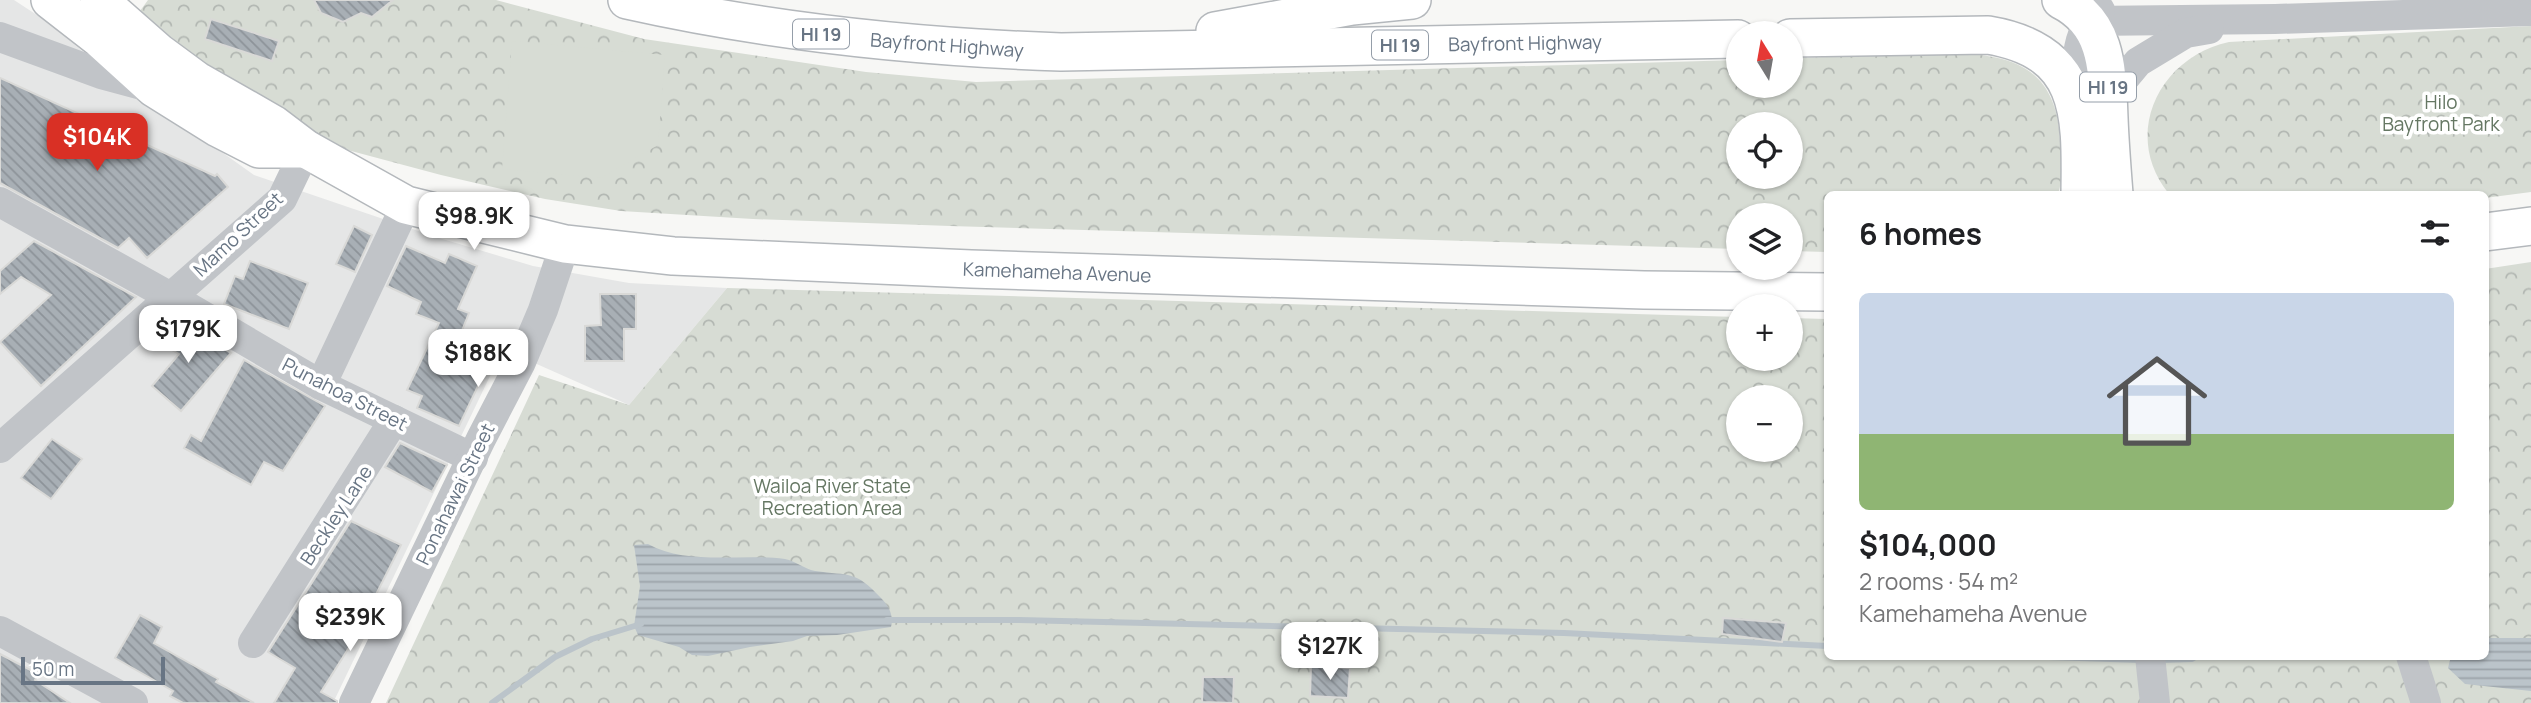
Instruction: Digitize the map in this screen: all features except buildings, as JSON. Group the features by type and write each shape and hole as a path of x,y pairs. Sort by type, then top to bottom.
{"main road":[{"name":"Kamehameha Avenue","path":"50,0 100,39 153,88 218,128 259,149 306,149"},
{"name":"Kamehameha Avenue","path":"99,0 196,80 273,124 306,149 406,205 565,244 673,256 971,269 1617,289 1824,292"},
{"name":"Bayfront Highway","path":"626,0 676,11 854,38 968,48 1061,52 1726,39"},
{"name":"Bayfront Highway","path":"1061,52 1155,41 1352,6 1412,0"},
{"name":"HI 19","path":"2075,10 2097,34 2105,55 2091,98 2081,143 2080,191"},
{"name":"HI 19","path":"1803,38 1972,35 2004,37 2019,42 2047,59 2068,83 2091,98 2111,158 2114,191"},
{"path":"2111,158 2122,191"},
{"path":"2489,231 2531,226"}],"street":[{"path":"2075,10 2107,6 2127,0"},
{"path":"2075,10 2275,19 2531,11"},
{"path":"2091,98 2138,62 2186,33 2275,19"},
{"name":"Kamehameha Avenue","path":"0,37 101,74 153,88"},
{"name":"Mamo Street","path":"0,448 282,199 306,149"},
{"name":"Punahoa Street","path":"0,202 321,385 473,458"},
{"path":"321,385 406,205"},
{"name":"Ponahawai Street","path":"354,703 538,323 565,244"},
{"name":"Beckley Lane","path":"253,643 394,420"},
{"path":"0,616 10,636 133,703"},
{"path":"2150,660 2155,698"},
{"path":"2411,660 2423,696"}],"shaded area":[{"path":"0,0 14,0 46,21 98,64 254,175 439,238 533,266 629,283 727,288 629,405 503,349 333,703 0,703"},
{"path":"648,544 663,551 697,557 785,559 811,570 858,578 884,601 891,615 891,627 837,635 807,636 793,641 708,656 692,655 679,647 638,635 634,626 640,586 634,545"},
{"path":"2489,638 2531,638 2531,691 2465,684 2448,668 2450,660 2489,660"}],"green space":[{"path":"148,0 496,0 644,39 866,72 976,82 1726,60 1726,98 1803,98 1803,58 1984,55 2007,60 2028,70 2044,86 2055,109 2062,175 2059,191 1824,191 1824,252 1803,251 1803,203 1726,203 1726,249 753,219 621,211 545,199 325,144 129,26"},
{"name":"Hilo Bayfront Park","path":"2531,26 2531,192 2489,197 2489,191 2167,191 2155,171 2148,147 2148,124 2155,102 2167,81 2183,64 2204,50 2229,42"},
{"path":"512,41 665,55 658,145 601,178 502,169"},
{"name":"Wailoa River State Recreation Area","path":"2531,262 2531,703 386,703 539,375 629,405 727,288 1726,317 1726,371 1803,371 1803,318 1824,319 1824,660 2489,660 2489,268"}],"waterway":[{"path":"887,620 1019,620 1564,633 1824,646"},
{"path":"492,703 555,657 592,639 641,624"}]}
